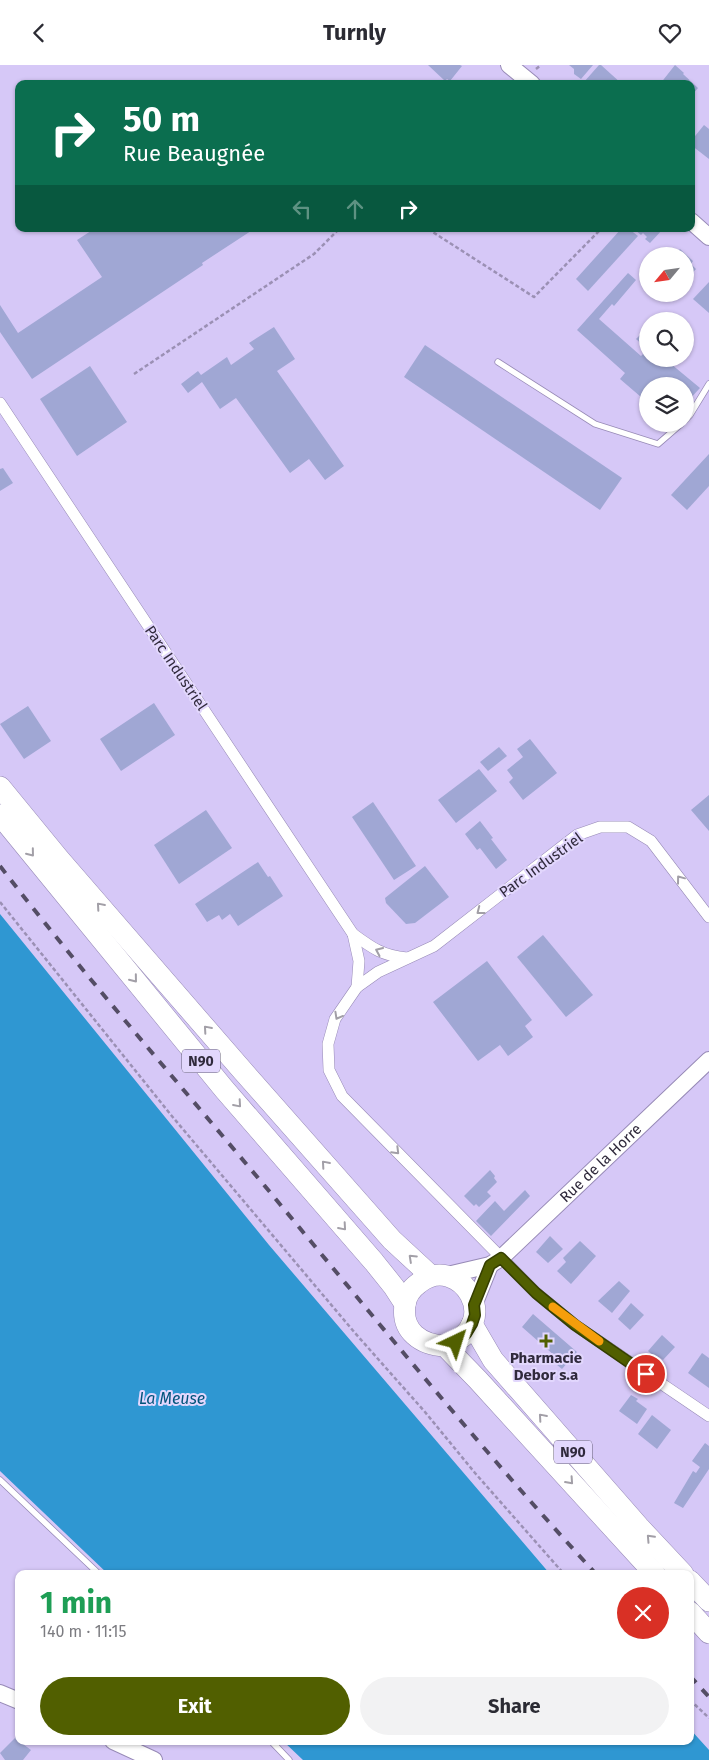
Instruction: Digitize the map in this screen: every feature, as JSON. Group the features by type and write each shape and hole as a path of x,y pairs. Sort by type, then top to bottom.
{"highway":[{"name":"N90","path":"0,787 59,859 392,1240 437,1276"},
{"name":"N90","path":"0,815 224,1089 374,1262 405,1304"},
{"path":"437,1276 456,1279 466,1287 471,1295 473,1314 466,1334 456,1342 445,1346 428,1344 414,1335 404,1315 408,1295 414,1287 422,1280 437,1276"},
{"name":"N90","path":"473,1314 493,1360 633,1521 679,1570"},
{"name":"N90","path":"445,1346 651,1570"},
{"path":"694,1585 709,1601"},
{"path":"694,1616 709,1633"}],"street":[{"path":"509,65 527,80"},
{"path":"695,225 709,237"},
{"name":"Parc Industriel","path":"0,403 353,934 374,950 391,957 409,958"},
{"name":"Parc Industriel","path":"709,917 651,841 628,827 600,827 577,835 434,946 378,972 357,987 335,1019 328,1044 328,1070 342,1096 496,1261 575,1325 709,1417"},
{"name":"Parc Industriel","path":"353,934 359,961 357,987"},
{"name":"Rue de la Horre","path":"496,1261 709,1060"},
{"path":"437,1276 496,1261"},
{"path":"473,1314 496,1261"},
{"path":"0,1693 15,1699"},
{"path":"122,1745 154,1760"}],"lane":[{"path":"498,362 595,425 658,444 672,432"},
{"path":"694,408 709,383"},
{"path":"0,1480 95,1570"},
{"path":"275,1745 289,1760"}],"path":[{"path":"134,374 314,255 336,232"},
{"path":"433,232 534,297 598,232"},
{"path":"0,902 171,1115 355,1333 560,1570"},
{"path":"694,1704 709,1718"}],"water":[{"name":"La Meuse","path":"0,914 269,1245 547,1570 104,1570 0,1471"},
{"path":"694,1733 709,1750 709,1760 303,1760 287,1745 694,1745"}],"building":[{"path":"428,65 462,66 451,80 444,80"},
{"path":"569,65 593,65 581,79 574,74 574,69"},
{"path":"601,65 618,80 586,80"},
{"path":"675,65 689,80 663,80"},
{"path":"704,125 709,129 709,159 695,148 695,136"},
{"path":"89,232 249,232 32,379 0,332 0,305 18,333 102,277 77,240"},
{"path":"618,232 633,232 638,236 588,291 576,279"},
{"path":"638,232 660,232 650,243 645,239 647,237 643,233 641,235"},
{"path":"628,273 636,280 614,306 612,304 599,319 639,354 639,367 675,367 687,377 639,377 639,395 620,379 625,373 577,330"},
{"path":"709,282 709,313 694,298"},
{"path":"274,327 295,359 277,371 344,466 325,480 309,459 290,473 236,398 220,409 202,382 188,393 181,384 198,371 201,375 227,357 231,365 254,349 249,343"},
{"path":"425,345 622,478 600,510 404,377"},
{"path":"90,366 127,422 77,456 40,399"},
{"path":"694,383 700,388 694,394"},
{"path":"709,454 709,486 687,510 671,495"},
{"path":"3,468 13,483 0,491 0,469"},
{"path":"154,703 175,735 121,771 100,739"},
{"path":"28,706 51,741 24,759 0,724"},
{"path":"530,739 557,773 523,800 509,782 513,778 507,770 523,757 517,749"},
{"path":"499,747 507,756 488,771 480,762"},
{"path":"479,769 497,791 456,823 438,800"},
{"path":"709,795 709,831 691,810"},
{"path":"373,802 416,866 394,880 352,817"},
{"path":"206,810 232,848 179,884 154,845"},
{"path":"480,821 507,860 496,869 480,848 477,850 465,834"},
{"path":"258,862 283,896 238,926 230,914 222,920 219,915 207,922 195,904"},
{"path":"425,866 449,897 415,923 406,924 386,903 385,898"},
{"path":"543,935 593,995 566,1017 517,957"},
{"path":"487,961 532,1020 525,1026 533,1037 508,1056 500,1045 478,1061 433,1002"},
{"path":"490,1170 497,1182 487,1192 491,1196 479,1207 476,1204 474,1206 464,1196"},
{"path":"525,1190 530,1196 491,1236 476,1221 495,1201 504,1211"},
{"path":"550,1236 563,1249 548,1263 536,1252"},
{"path":"580,1241 596,1256 571,1284 557,1271 566,1262 563,1258"},
{"path":"619,1281 630,1291 612,1313 598,1301"},
{"path":"631,1303 644,1315 630,1330 618,1319"},
{"path":"533,1314 577,1352 562,1369 551,1360 555,1356 522,1327"},
{"path":"662,1335 675,1347 663,1360 659,1357 657,1359 648,1351"},
{"path":"702,1353 709,1358 709,1388 688,1373"},
{"path":"631,1395 638,1399 636,1401 647,1409 637,1424 619,1411"},
{"path":"652,1415 671,1430 657,1449 638,1434"},
{"path":"705,1443 709,1446 709,1469 683,1508 674,1503 693,1471 696,1473 700,1467 692,1461"},
{"path":"15,1738 15,1745 24,1745 31,1750 23,1760 5,1760 0,1753"}],"railway":[{"path":"0,866 97,987 427,1381 592,1570"},
{"path":"694,1680 709,1697"}],"slow traffic":[{"path":"553,1307 599,1341"}],"place":[{"name":"Pharmacie Debor s.a","path":"546,1341"}],"route":[{"path":"456,1342 466,1334 472,1324 475,1315 474,1305 490,1265 501,1258 536,1293 575,1325 646,1374"}]}
